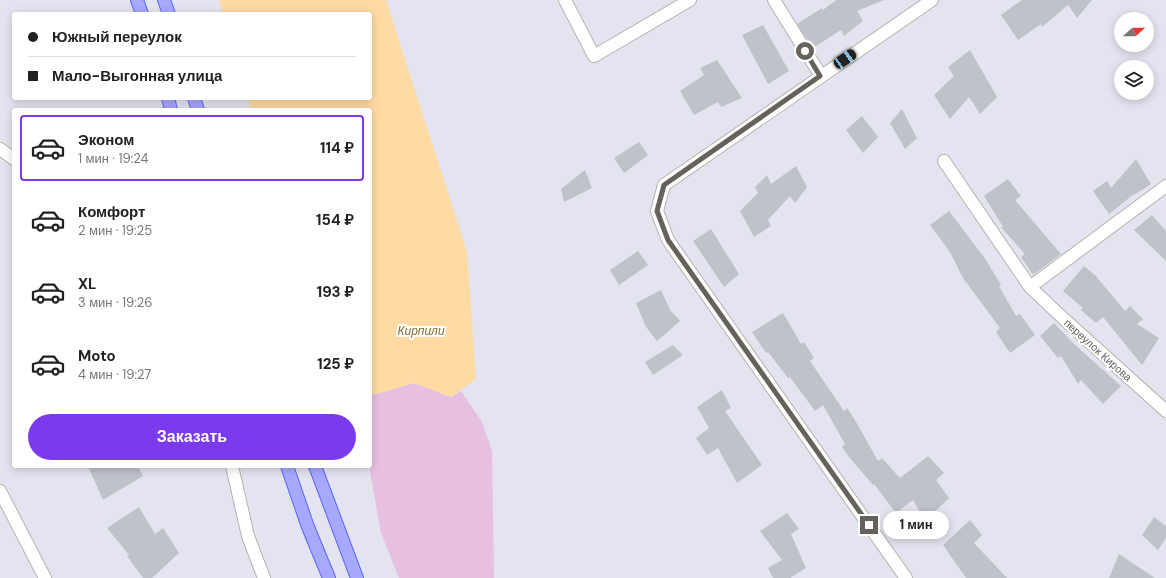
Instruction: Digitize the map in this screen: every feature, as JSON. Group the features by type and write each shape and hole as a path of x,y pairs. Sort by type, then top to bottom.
{"main road":[{"path":"137,0 141,12"},
{"path":"164,0 168,12"},
{"path":"288,468 308,527 329,578"},
{"path":"316,468 357,578"}],"street":[{"path":"565,0 594,56 690,0"},
{"path":"774,0 820,76"},
{"path":"906,578 668,240 657,211 664,185 932,0"},
{"path":"0,149 12,158"},
{"name":"переулок Кирова","path":"944,161 1030,287 1166,411"},
{"path":"1030,287 1166,186"},
{"path":"232,468 248,536 264,578"},
{"path":"0,491 45,578"}],"shaded area":[{"path":"414,383 451,397 461,391 482,422 492,451 494,578 399,578 381,533 369,468 372,468 372,395"}],"water":[{"name":"Кирпили","path":"219,0 386,0 467,252 476,379 451,397 414,383 372,395 372,108 250,108 248,100 372,100 372,12 222,12"}],"building":[{"path":"836,0 884,0 857,11 863,21 844,36 841,30 813,48 797,24 822,8 823,10"},
{"path":"1022,0 1092,0 1077,18 1068,5 1042,27 1041,24 1018,40 1001,15"},
{"path":"763,25 789,71 768,84 742,35"},
{"path":"970,50 997,97 980,114 969,97 950,119 934,95 954,76 948,67"},
{"path":"717,60 742,98 721,107 718,102 694,115 680,91 704,75 700,68"},
{"path":"902,109 917,138 905,149 890,123"},
{"path":"862,116 878,137 863,153 846,130"},
{"path":"639,142 648,155 624,173 614,158"},
{"path":"1136,159 1151,184 1134,194 1109,214 1093,191 1107,181 1111,188"},
{"path":"796,166 807,187 795,203 790,196 768,220 771,226 754,237 740,211 758,193 755,187 767,175 771,184"},
{"path":"585,170 592,188 564,202 561,189"},
{"path":"1008,179 1021,196 1015,200 1061,254 1033,275 1021,257 1025,254 1001,227 1003,227 984,196"},
{"path":"949,211 986,260 1001,285 999,286 1016,316 1020,314 1035,335 1010,353 996,332 1000,328 963,278 950,252 930,225"},
{"path":"1152,215 1166,231 1166,261 1134,230"},
{"path":"711,229 739,274 724,287 693,241"},
{"path":"638,251 648,265 619,285 610,270"},
{"path":"1084,266 1095,275 1125,311 1130,306 1143,319 1137,324 1159,338 1142,365 1103,317 1096,323 1081,310 1083,308 1063,291"},
{"path":"661,290 670,310 680,321 657,341 646,327 636,303"},
{"path":"783,313 801,344 804,342 814,358 810,361 844,411 847,408 878,461 882,458 900,478 928,456 944,473 936,480 949,498 925,521 913,500 896,513 874,484 873,485 842,447 845,444 823,405 815,411 790,377 788,378 768,352 766,353 752,332"},
{"path":"1054,323 1074,344 1121,386 1103,404 1081,380 1078,384 1061,356 1058,358 1040,336"},
{"path":"673,345 683,355 653,375 645,362"},
{"path":"722,390 731,408 725,411 762,465 737,483 718,448 707,455 696,438 709,428 697,407"},
{"path":"89,468 139,468 143,476 103,500"},
{"path":"139,507 155,534 163,528 179,553 152,578 143,578 127,556 129,555 107,528"},
{"path":"787,513 799,529 791,534 806,568 790,578 773,578 768,568 782,560 760,531"},
{"path":"1154,517 1166,526 1166,538 1158,550 1142,535"},
{"path":"970,520 982,535 974,543 1007,578 966,578 943,545"},
{"path":"1119,554 1155,578 1109,578"}],"route":[{"path":"805,51 820,76 664,185 657,211 668,240 869,525"}]}
